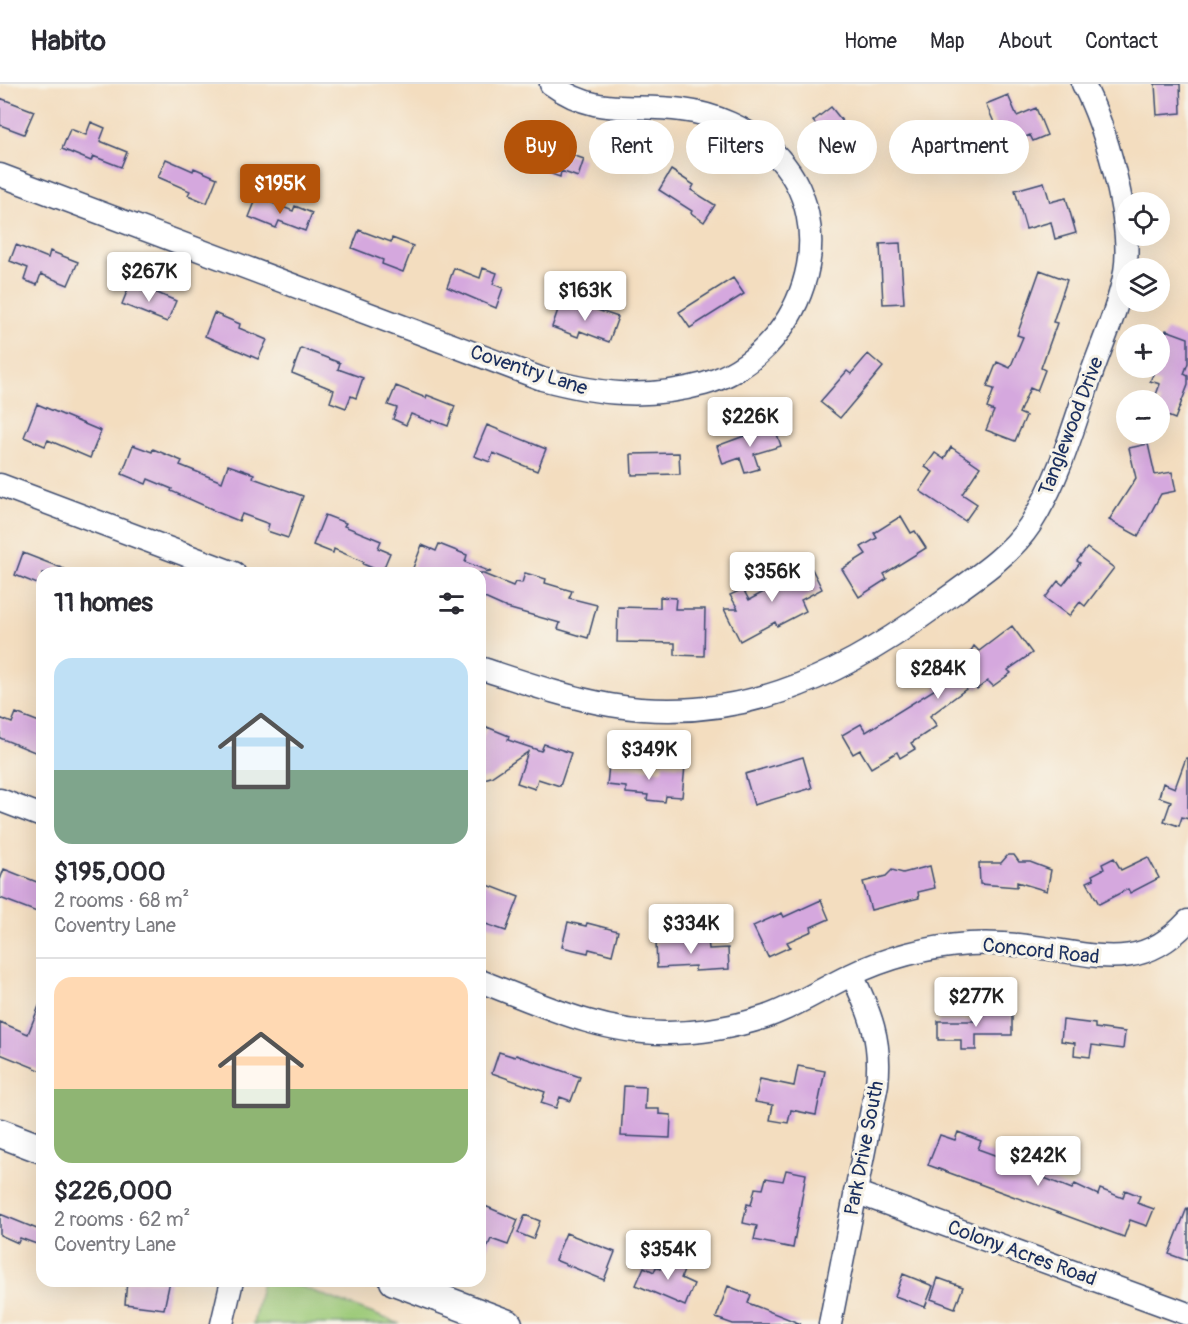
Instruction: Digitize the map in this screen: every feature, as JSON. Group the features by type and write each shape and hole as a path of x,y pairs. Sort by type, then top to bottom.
{"main road":[{"path":"0,1133 36,1147"},
{"path":"410,1287 508,1324"}],"street":[{"name":"Coventry Lane","path":"0,175 542,379 583,390 639,394 671,391 712,381 742,366 772,342 785,325 798,301 808,269 810,243 807,216 798,188 785,166 762,141 723,120 682,110 600,106 584,103 551,84"},
{"name":"Tanglewood Drive","path":"486,670 563,695 634,708 683,709 750,701 794,688 857,659 929,612 1007,551 1030,525 1058,470 1125,273 1126,233 1112,166 1100,122 1083,84"},
{"path":"0,485 218,567"},
{"path":"0,800 36,814"},
{"name":"Concord Road","path":"486,983 589,1022 635,1032 664,1033 706,1030 766,1017 852,975 898,957 932,949 969,944 1006,943 1093,957 1124,957 1161,945 1188,921"},
{"name":"Park Drive South","path":"830,1324 879,1067 878,1042 872,1021 852,975"},
{"name":"Colony Acres Road","path":"855,1191 1188,1314"},
{"path":"222,1324 231,1287"}],"green space":[{"path":"261,1287 302,1287 400,1324 253,1324"}],"building":[{"path":"1155,84 1180,84 1181,113 1157,115"},
{"path":"1008,95 1017,116 1036,108 1047,135 1033,141 1029,135 1029,120 993,120 986,104"},
{"path":"0,98 34,111 24,134 0,125"},
{"path":"831,107 841,120 814,120"},
{"path":"91,122 105,128 100,141 127,152 121,167 93,156 91,161 62,149 70,129 86,135"},
{"path":"577,157 584,159 578,177 570,174 577,174"},
{"path":"166,159 193,171 194,168 217,178 207,203 188,195 190,191 158,177"},
{"path":"674,172 694,185 691,190 715,205 704,222 691,213 692,211 659,190 669,174 674,174"},
{"path":"1044,182 1050,202 1066,198 1076,233 1055,239 1051,222 1026,229 1015,190"},
{"path":"257,197 293,211 295,206 312,213 305,231 279,221 276,228 249,217"},
{"path":"359,230 391,242 392,238 413,246 403,272 382,264 383,260 352,248"},
{"path":"900,243 904,303 883,304 880,244"},
{"path":"16,245 48,258 50,251 78,262 68,285 41,274 37,285 24,280 28,268 10,261"},
{"path":"454,268 480,278 483,268 497,273 493,284 503,288 496,308 447,287"},
{"path":"1040,270 1067,280 1053,322 1057,323 1041,368 1045,370 1037,391 1030,388 1019,413 1026,416 1015,441 986,430 994,411 987,408 994,389 987,387 997,362 1010,368 1023,337 1017,335"},
{"path":"733,278 744,294 690,328 679,312"},
{"path":"130,284 176,301 167,322 122,304"},
{"path":"576,303 618,317 609,342 580,331 578,337 552,327 560,304 573,309"},
{"path":"214,313 240,324 239,328 267,340 258,359 205,336"},
{"path":"1170,331 1188,338 1188,363 1184,374 1188,376 1188,385 1175,419 1170,417 1170,390 1158,390 1160,384 1150,381 1151,378 1170,378"},
{"path":"301,348 340,363 338,369 363,378 356,398 351,396 346,408 330,402 334,390 292,373"},
{"path":"868,354 883,367 840,418 820,402 847,371 851,374"},
{"path":"396,386 455,406 448,426 411,414 406,425 393,419 397,408 388,405"},
{"path":"37,404 101,431 90,458 48,440 45,446 24,437"},
{"path":"487,425 546,449 537,471 493,453 490,462 474,456"},
{"path":"774,425 781,446 754,454 759,469 745,473 740,458 723,464 717,446"},
{"path":"1148,444 1155,475 1172,472 1176,491 1161,494 1138,536 1109,520 1136,478 1129,448"},
{"path":"133,445 152,452 153,449 182,461 180,465 222,482 228,465 254,474 253,478 303,496 288,538 267,531 269,524 242,514 239,521 148,479 146,484 122,474"},
{"path":"951,447 980,467 962,494 977,504 965,521 920,491 933,472 925,467 935,453 944,459"},
{"path":"679,453 680,474 632,475 631,454"},
{"path":"325,515 346,523 344,526 381,541 378,548 390,553 384,567 370,567 334,549 333,553 313,545"},
{"path":"901,516 911,533 915,531 926,548 884,574 887,579 859,597 842,569 866,554 861,547 877,538 874,533"},
{"path":"439,544 467,555 465,562 478,567 413,567 422,545 436,551"},
{"path":"1087,548 1114,568 1085,606 1080,602 1069,616 1045,598 1058,581 1063,585 1080,563 1077,561"},
{"path":"23,553 59,567 36,567 36,584 15,575"},
{"path":"787,568 793,579 812,569 822,589 801,600 806,611 777,626 775,622 740,641 724,609 738,609 730,595 743,589 749,600 775,586 770,577"},
{"path":"525,573 546,579 545,583 572,591 569,598 597,605 588,638 558,629 560,623 507,608 486,599 486,575 513,586 515,582 522,583"},
{"path":"660,597 676,598 675,609 705,609 704,656 675,655 675,643 617,642 618,607 660,608"},
{"path":"1012,626 1032,653 1008,670 1011,673 993,686 988,681 977,689 973,684 930,716 937,726 911,743 915,749 900,758 897,752 871,768 860,750 853,754 842,735 861,724 866,732 937,688 935,685 963,663 974,646 979,651"},
{"path":"16,713 36,721 36,753 0,738 0,718 12,723"},
{"path":"487,727 509,736 508,740 541,751 544,744 571,753 560,786 538,779 535,789 517,783 528,752 486,778"},
{"path":"803,757 812,788 754,805 745,774"},
{"path":"1186,758 1188,758 1188,819 1182,817 1179,826 1164,821 1171,801 1159,797 1163,783 1175,788"},
{"path":"663,764 685,766 682,797 666,796 665,802 647,800 648,795 626,793 626,787 607,785 609,765 662,770"},
{"path":"1008,855 1014,855 1019,862 1030,862 1051,870 1047,891 1017,882 1017,887 980,884 979,863 1001,863"},
{"path":"1148,857 1159,878 1130,893 1128,889 1099,904 1087,882 1094,879 1092,875 1104,869 1102,864 1114,858 1121,870"},
{"path":"930,866 935,888 918,892 919,898 871,910 863,882 886,876 892,870 903,873"},
{"path":"4,869 36,882 36,912 0,898 0,880"},
{"path":"486,884 519,897 506,931 486,924"},
{"path":"821,900 829,919 811,927 812,931 787,942 790,947 768,957 753,926 782,913 784,917"},
{"path":"568,922 586,926 587,923 618,931 612,955 589,949 588,953 562,947"},
{"path":"708,939 709,949 728,948 729,969 695,971 695,966 657,968 656,942"},
{"path":"976,1012 1012,1012 1012,1035 976,1035 976,1050 961,1050 961,1040 938,1040 938,1021 976,1021"},
{"path":"36,1014 36,1069 0,1054 0,1022 28,1034"},
{"path":"1063,1020 1095,1024 1095,1028 1125,1032 1123,1049 1092,1045 1090,1057 1074,1055 1075,1043 1061,1041"},
{"path":"499,1052 515,1057 516,1055 580,1077 571,1101 560,1097 556,1108 541,1103 545,1092 492,1073"},
{"path":"798,1066 825,1071 816,1115 791,1110 788,1123 770,1120 773,1105 755,1102 760,1079 794,1086"},
{"path":"624,1086 646,1087 645,1109 659,1109 659,1114 671,1115 670,1138 621,1136"},
{"path":"958,1132 981,1141 978,1149 1000,1157 999,1160 1072,1189 1075,1184 1098,1195 1100,1189 1123,1198 1125,1190 1140,1196 1137,1203 1154,1209 1147,1226 1130,1220 1124,1237 928,1165 940,1135 955,1140"},
{"path":"786,1170 806,1174 793,1248 754,1240 757,1226 743,1223 747,1204 751,1205 755,1188 763,1189 766,1178 783,1181"},
{"path":"486,1206 518,1220 508,1245 491,1239 486,1250"},
{"path":"1188,1208 1188,1261 1169,1254"},
{"path":"0,1214 36,1229 36,1244 20,1238 18,1243 0,1235"},
{"path":"525,1215 540,1221 533,1239 518,1233"},
{"path":"566,1233 615,1252 604,1280 555,1260"},
{"path":"666,1254 687,1263 681,1278 694,1284 685,1306 636,1285 644,1267 654,1272 656,1267 660,1269"},
{"path":"903,1274 933,1286 925,1307 895,1296"},
{"path":"938,1278 963,1287 955,1308 931,1299"},
{"path":"728,1286 751,1295 748,1303 801,1324 733,1324 716,1318"},
{"path":"126,1287 169,1287 164,1309 125,1304"}]}
